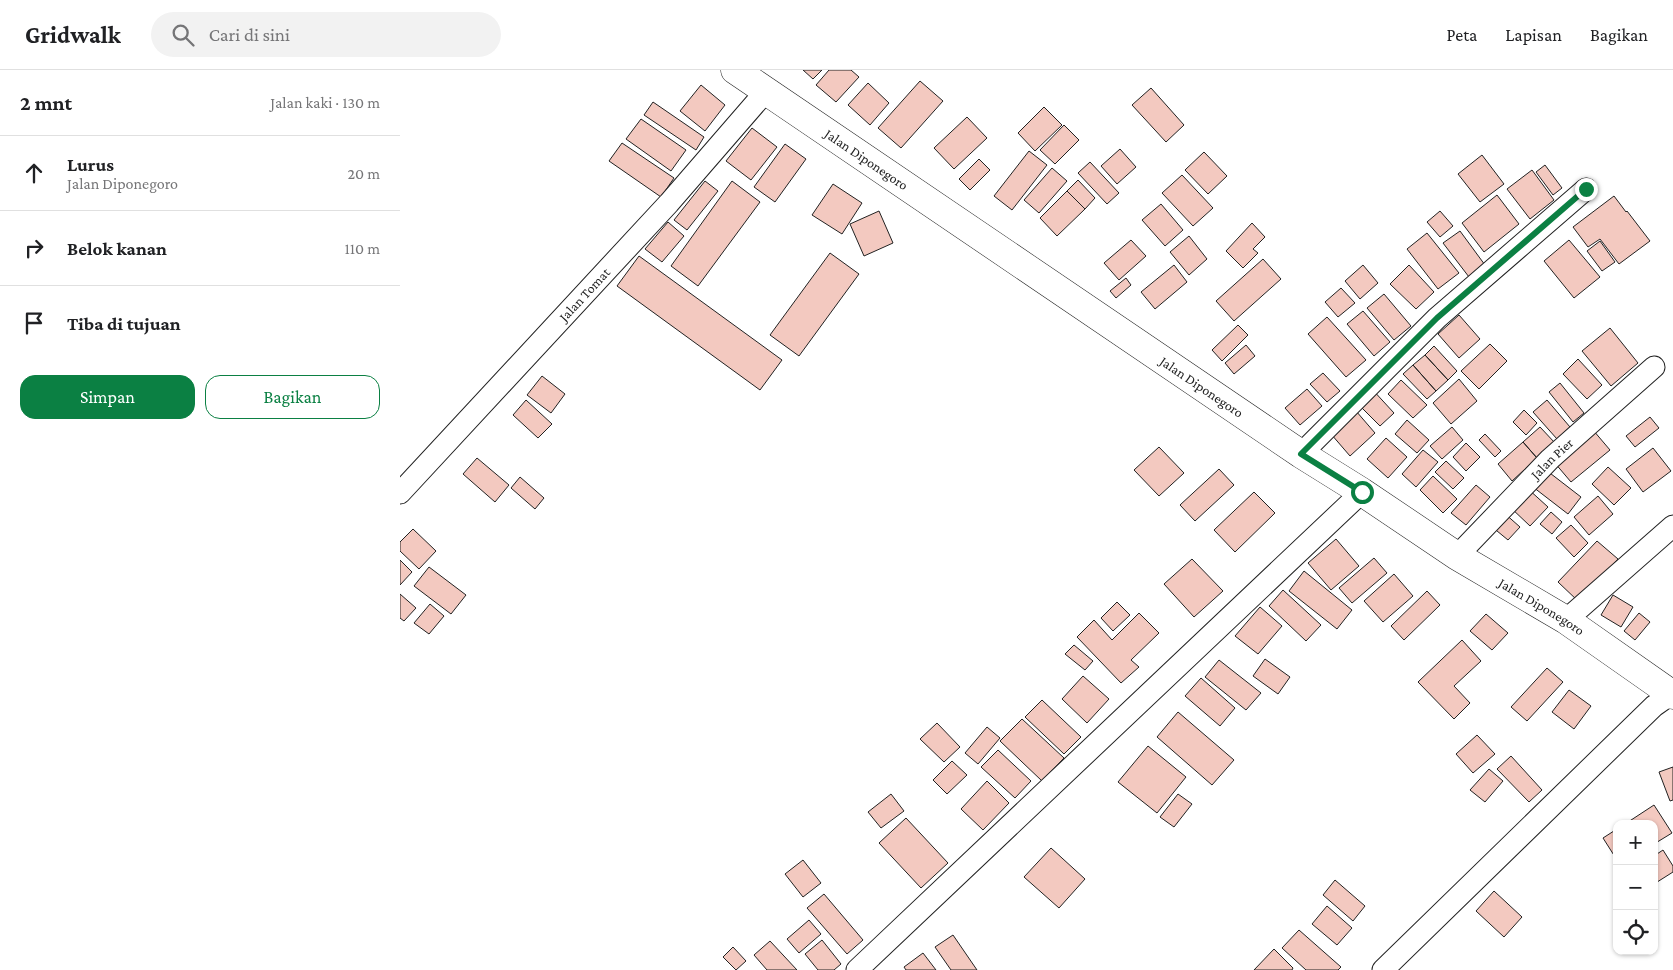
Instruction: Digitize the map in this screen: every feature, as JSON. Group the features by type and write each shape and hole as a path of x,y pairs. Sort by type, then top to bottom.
{"main road":[{"name":"Jalan Diponegoro","path":"735,70 1301,454 1362,492 1457,556 1566,620 1672,694"}],"street":[{"name":"Jalan Tomat","path":"400,493 669,203 766,91"},
{"path":"1301,454 1437,318 1586,189"},
{"name":"Jalan Pier","path":"1457,556 1550,459 1654,368"},
{"path":"857,970 1362,492"},
{"path":"1566,620 1673,526"},
{"path":"1383,970 1654,706 1672,694"}],"building":[{"path":"803,70 822,70 813,79"},
{"path":"829,70 851,70 859,77 836,102 816,85"},
{"path":"920,81 943,101 901,148 878,128"},
{"path":"868,83 889,103 870,125 848,105"},
{"path":"701,85 725,105 705,131 680,111"},
{"path":"1151,88 1184,125 1166,142 1132,105"},
{"path":"653,102 704,137 696,150 644,115"},
{"path":"1044,107 1062,125 1035,151 1018,133"},
{"path":"967,117 987,138 954,169 934,148"},
{"path":"641,119 686,150 671,171 626,139"},
{"path":"1064,125 1079,140 1055,164 1040,150"},
{"path":"752,128 777,147 751,180 726,161"},
{"path":"622,143 674,178 661,197 609,161"},
{"path":"785,144 806,159 775,202 754,187"},
{"path":"1120,149 1136,167 1117,184 1101,166"},
{"path":"1029,151 1047,165 1012,210 994,196"},
{"path":"1204,152 1227,176 1208,194 1185,170"},
{"path":"1482,155 1504,184 1480,202 1458,174"},
{"path":"979,159 990,170 970,190 959,179"},
{"path":"1090,162 1119,193 1107,204 1078,173"},
{"path":"1545,165 1562,188 1553,195 1536,172"},
{"path":"1052,168 1067,181 1039,213 1024,200"},
{"path":"1532,170 1554,200 1530,219 1507,189"},
{"path":"1182,175 1213,208 1193,226 1162,193"},
{"path":"1078,180 1095,198 1085,209 1067,191"},
{"path":"705,181 718,191 687,230 674,220"},
{"path":"732,181 760,202 698,286 671,266"},
{"path":"833,184 862,203 842,234 812,215"},
{"path":"1067,191 1085,209 1057,236 1040,218"},
{"path":"1497,195 1519,224 1484,252 1462,223"},
{"path":"1614,196 1650,241 1619,264 1600,239 1588,247 1573,227"},
{"path":"1161,204 1183,230 1165,246 1142,220"},
{"path":"879,211 893,243 864,256 850,224"},
{"path":"1440,211 1453,226 1440,237 1427,222"},
{"path":"668,222 684,236 662,262 645,249"},
{"path":"1252,223 1265,237 1253,249 1258,253 1243,268 1226,251"},
{"path":"1460,231 1485,265 1469,277 1443,243"},
{"path":"1427,233 1459,273 1438,289 1407,249"},
{"path":"1189,236 1207,259 1189,275 1170,252"},
{"path":"1131,240 1146,256 1119,280 1104,263"},
{"path":"1569,240 1600,277 1574,298 1544,261"},
{"path":"1600,241 1615,262 1602,271 1587,251"},
{"path":"830,253 859,274 799,356 770,335"},
{"path":"639,256 782,360 760,390 617,286"},
{"path":"1263,259 1281,279 1234,321 1216,301"},
{"path":"1174,265 1187,282 1155,309 1141,292"},
{"path":"1363,265 1378,283 1360,299 1345,281"},
{"path":"1409,265 1434,292 1416,309 1390,284"},
{"path":"1126,278 1131,285 1116,298 1110,291"},
{"path":"1341,288 1355,303 1338,317 1325,302"},
{"path":"1384,294 1411,326 1394,340 1367,308"},
{"path":"1363,311 1390,342 1374,356 1347,324"},
{"path":"1459,315 1480,339 1459,358 1438,334"},
{"path":"1327,317 1366,360 1346,377 1308,334"},
{"path":"1238,325 1248,335 1222,361 1212,350"},
{"path":"1610,328 1638,363 1611,386 1582,351"},
{"path":"1490,344 1507,361 1479,389 1461,371"},
{"path":"1246,345 1255,356 1234,374 1225,363"},
{"path":"1434,346 1457,371 1448,380 1425,355"},
{"path":"1425,355 1448,380 1436,391 1413,365"},
{"path":"1578,359 1602,385 1587,399 1563,374"},
{"path":"1413,365 1436,391 1427,399 1403,374"},
{"path":"1323,373 1340,391 1327,402 1310,384"},
{"path":"542,376 565,394 551,413 527,395"},
{"path":"1459,379 1477,401 1451,424 1433,403"},
{"path":"1401,380 1427,405 1413,418 1388,394"},
{"path":"1560,383 1584,413 1573,422 1549,392"},
{"path":"1371,388 1394,413 1380,426 1356,402"},
{"path":"1307,389 1322,406 1300,425 1285,408"},
{"path":"526,400 552,424 538,438 513,415"},
{"path":"1547,400 1570,427 1557,439 1533,412"},
{"path":"1524,410 1537,423 1526,435 1513,422"},
{"path":"1356,411 1375,433 1350,456 1331,434"},
{"path":"1650,417 1659,428 1635,447 1626,436"},
{"path":"1407,420 1429,440 1417,453 1395,434"},
{"path":"1452,427 1463,440 1442,459 1430,446"},
{"path":"1540,427 1555,443 1537,458 1523,442"},
{"path":"1593,430 1610,450 1571,482 1554,462"},
{"path":"1485,434 1501,451 1495,457 1479,440"},
{"path":"1386,438 1407,457 1388,478 1367,459"},
{"path":"1523,442 1537,458 1512,481 1498,464"},
{"path":"1466,443 1480,457 1466,471 1453,457"},
{"path":"1159,447 1184,473 1159,496 1134,470"},
{"path":"1653,448 1671,471 1643,492 1626,469"},
{"path":"1423,450 1438,462 1416,487 1402,474"},
{"path":"477,458 509,485 495,502 463,474"},
{"path":"1446,461 1464,478 1453,489 1435,472"},
{"path":"1608,467 1631,488 1614,505 1592,484"},
{"path":"1219,469 1234,485 1195,521 1180,505"},
{"path":"1546,470 1581,497 1568,514 1533,487"},
{"path":"1433,476 1457,499 1443,513 1420,490"},
{"path":"520,477 544,498 535,509 511,488"},
{"path":"1476,485 1490,497 1466,525 1451,513"},
{"path":"1527,488 1548,507 1530,526 1510,507"},
{"path":"1254,492 1275,513 1235,552 1214,530"},
{"path":"1598,496 1613,514 1589,535 1574,517"},
{"path":"1503,512 1520,527 1508,540 1491,526"},
{"path":"1551,512 1562,522 1552,534 1540,524"},
{"path":"1571,525 1588,543 1574,557 1556,538"},
{"path":"413,529 436,551 419,569 400,551 400,542"},
{"path":"1336,539 1359,566 1331,590 1308,563"},
{"path":"1597,541 1618,559 1578,601 1558,582"},
{"path":"1374,558 1387,573 1352,603 1339,588"},
{"path":"1192,559 1223,591 1194,617 1164,584"},
{"path":"400,560 412,572 400,585"},
{"path":"429,567 466,595 451,614 414,586"},
{"path":"1304,571 1352,610 1337,629 1289,591"},
{"path":"1394,574 1413,596 1383,622 1364,601"},
{"path":"1283,590 1321,625 1306,641 1269,606"},
{"path":"1427,591 1440,605 1404,640 1391,626"},
{"path":"400,594 416,608 404,621 400,618"},
{"path":"1613,595 1633,607 1621,627 1601,615"},
{"path":"1117,602 1130,615 1113,631 1101,618"},
{"path":"430,604 444,616 429,634 414,623"},
{"path":"1260,607 1282,626 1258,654 1235,636"},
{"path":"1139,613 1159,633 1131,660 1139,667 1121,683 1077,637 1094,620 1112,640"},
{"path":"1639,613 1650,622 1635,640 1624,631"},
{"path":"1486,614 1508,633 1492,650 1470,631"},
{"path":"1462,640 1481,661 1454,686 1470,703 1454,719 1418,682"},
{"path":"1074,645 1093,661 1085,670 1065,654"},
{"path":"1265,659 1290,677 1278,694 1253,676"},
{"path":"1219,660 1261,693 1246,710 1205,677"},
{"path":"1547,668 1563,682 1527,721 1511,707"},
{"path":"1083,676 1109,699 1087,723 1062,699"},
{"path":"1201,678 1235,708 1220,726 1185,696"},
{"path":"1569,690 1591,706 1574,729 1552,712"},
{"path":"1042,700 1081,737 1064,754 1025,717"},
{"path":"1178,712 1234,760 1212,785 1157,737"},
{"path":"1022,719 1064,758 1042,781 1000,741"},
{"path":"937,723 960,747 944,762 920,739"},
{"path":"987,727 1000,738 978,764 965,753"},
{"path":"1477,735 1495,754 1473,773 1456,754"},
{"path":"1148,746 1186,777 1157,813 1118,782"},
{"path":"998,750 1031,781 1015,798 981,767"},
{"path":"1511,756 1542,790 1529,802 1497,769"},
{"path":"952,761 967,775 947,794 933,780"},
{"path":"1673,767 1673,800 1670,801 1659,772"},
{"path":"1489,769 1503,781 1485,802 1470,790"},
{"path":"987,781 1009,803 983,830 961,809"},
{"path":"891,794 904,811 881,828 868,812"},
{"path":"1178,794 1192,804 1174,827 1160,817"},
{"path":"1654,805 1672,833 1658,842 1658,820 1631,820"},
{"path":"906,818 948,863 921,888 879,843"},
{"path":"1613,832 1613,854 1603,838"},
{"path":"1051,848 1085,879 1059,908 1024,877"},
{"path":"1663,850 1673,866 1673,872 1658,881 1658,865 1658,853"},
{"path":"803,860 821,883 803,897 785,874"},
{"path":"1335,880 1365,906 1353,921 1323,895"},
{"path":"1494,891 1522,917 1504,937 1476,911"},
{"path":"824,894 863,940 847,954 807,908"},
{"path":"1327,906 1352,928 1337,945 1312,924"},
{"path":"809,920 821,934 799,953 787,939"},
{"path":"1299,930 1341,967 1338,970 1306,970 1282,948"},
{"path":"953,935 977,970 951,970 935,947"},
{"path":"822,940 841,964 834,970 818,970 805,954"},
{"path":"770,941 797,970 767,970 754,955"},
{"path":"733,947 746,961 736,970 723,957"},
{"path":"1274,949 1293,968 1292,970 1254,970"},
{"path":"923,953 936,970 906,970 904,967"}],"route":[{"path":"1362,492 1301,454 1437,318 1586,189"}]}
